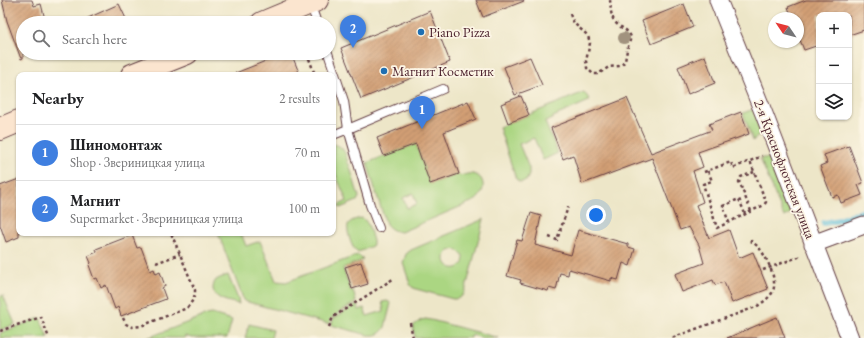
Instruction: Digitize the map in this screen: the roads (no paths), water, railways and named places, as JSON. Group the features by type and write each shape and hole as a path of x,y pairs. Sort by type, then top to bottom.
{"street":[{"name":"2-я Краснофлотская улица","path":"718,0 764,114 850,338"},
{"path":"278,16 313,1"},
{"path":"140,72 170,60"},
{"path":"0,129 16,122"},
{"path":"814,244 864,225"}],"lane":[{"path":"313,1 316,16"},
{"path":"330,60 334,72"},
{"path":"336,77 344,101 348,130 378,228"},
{"path":"336,134 443,89"}],"waterway":[{"path":"824,223 839,220 864,211"}],"place":[{"name":"Piano Pizza","path":"421,32"},
{"name":"Магнит","path":"353,48"},
{"name":"Магнит Косметик","path":"384,71"},
{"name":"Шиномонтаж","path":"422,129"}]}
